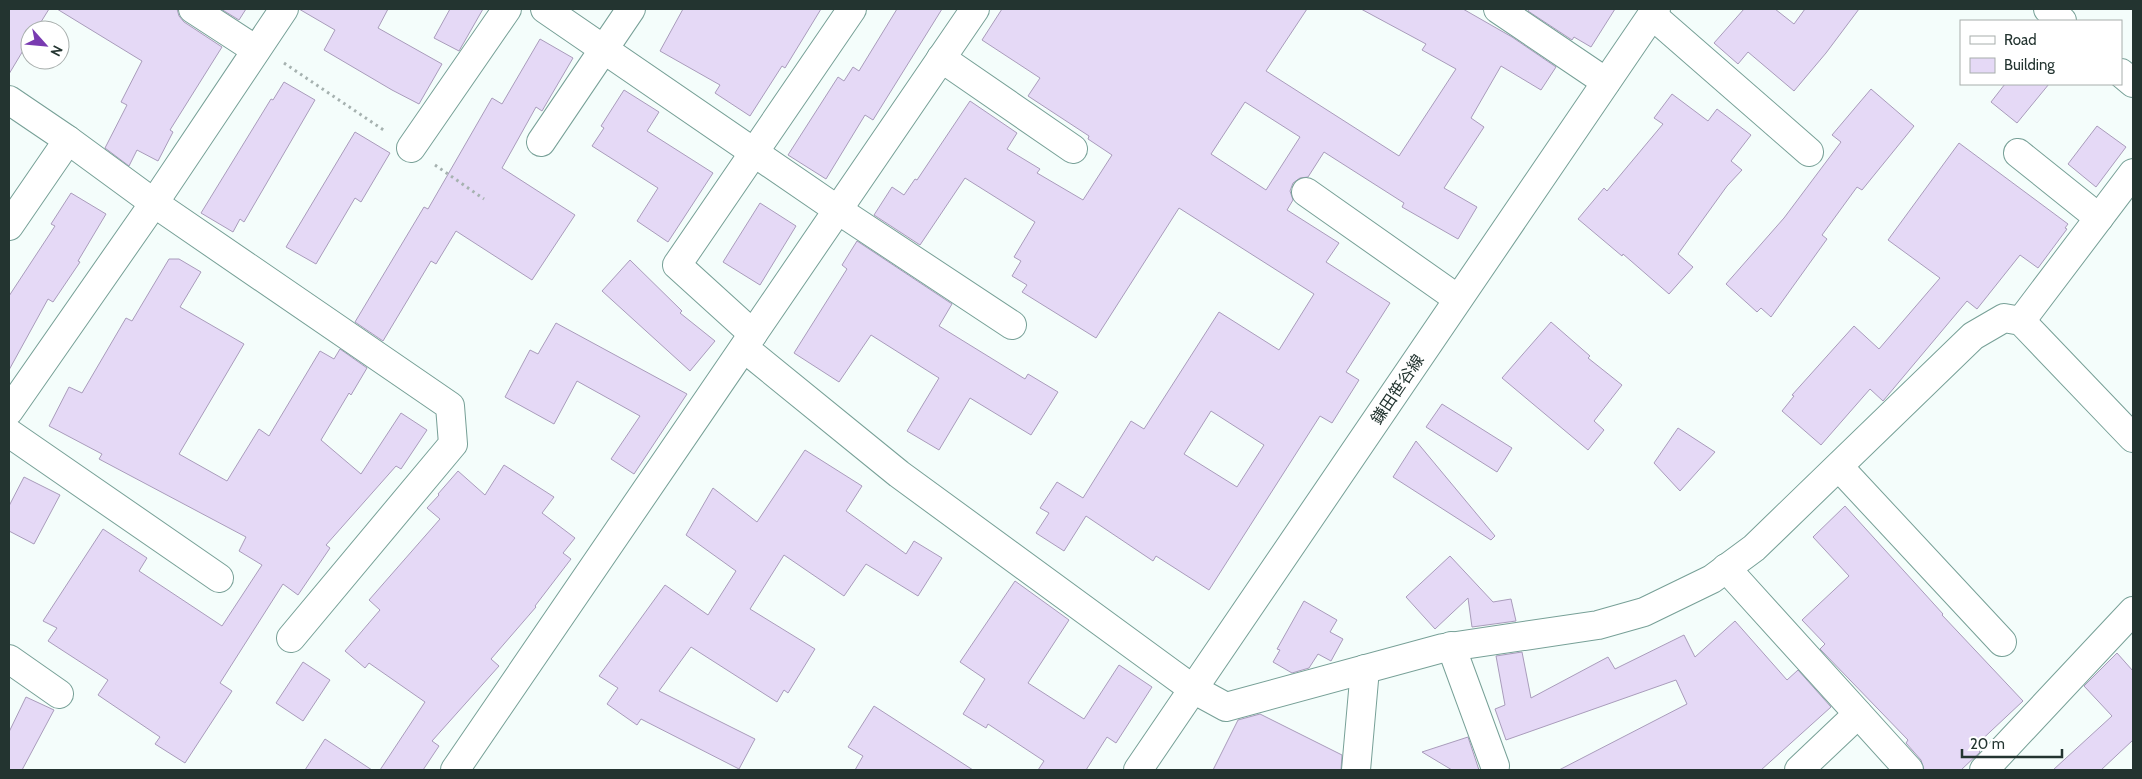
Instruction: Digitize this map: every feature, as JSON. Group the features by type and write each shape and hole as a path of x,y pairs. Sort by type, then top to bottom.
{"street":[{"path":"193,9 257,48"},
{"path":"9,411 154,203 284,9"},
{"path":"410,148 506,9"},
{"path":"545,9 838,210 1012,325"},
{"path":"541,142 631,9"},
{"path":"852,9 677,265 749,341 900,474 1193,689 1226,707 1451,646 1598,625 1644,612 1712,579 1754,548 1973,336 2004,318 2020,321 2133,438"},
{"path":"456,770 975,9"},
{"path":"1498,9 1606,82"},
{"path":"2048,9 2061,20"},
{"path":"1654,12 1809,152"},
{"name":"鎌田笹谷線","path":"1138,770 1654,12"},
{"path":"941,58 1073,148"},
{"path":"2122,73 2133,83"},
{"path":"9,100 68,140 154,203 450,406 453,444 291,638"},
{"path":"9,226 68,140"},
{"path":"2018,153 2099,218"},
{"path":"2020,321 2133,173"},
{"path":"1306,192 1458,298"},
{"path":"9,433 220,578"},
{"path":"1839,467 2002,642"},
{"path":"1726,568 1909,770"},
{"path":"1984,770 2133,611"},
{"path":"1451,646 1495,766"},
{"path":"9,659 59,694"},
{"path":"1356,770 1365,669"},
{"path":"1800,770 1858,714"}],"path":[{"path":"257,48 484,199"}],"building":[{"path":"9,9 49,9 42,20 20,20 20,56 9,74"},
{"path":"57,9 177,9 179,16 184,22 222,47 170,130 173,132 158,161 137,150 129,166 105,148 127,105 121,102 142,61"},
{"path":"221,9 246,9 239,20"},
{"path":"299,9 388,9 378,28 442,64 419,104 324,50 335,30"},
{"path":"450,9 483,9 459,51 434,38"},
{"path":"683,9 821,9 785,68 782,66 750,116 715,93 720,85 660,51"},
{"path":"897,9 942,9 873,120 865,115 826,179 788,155 838,77 844,81 853,67 859,71"},
{"path":"1002,9 1307,9 1266,71 1399,156 1456,69 1422,50 1426,44 1361,9 1463,9 1512,37 1556,67 1541,90 1501,66 1471,118 1484,127 1444,188 1477,207 1458,239 1402,207 1404,203 1324,152 1308,177 1300,178 1293,183 1290,191 1293,200 1287,210 1339,243 1326,262 1390,303 1346,372 1359,380 1332,423 1320,416 1209,590 1156,556 1153,561 1086,516 1064,551 1036,533 1049,513 1040,508 1057,482 1083,498 1131,421 1144,429 1219,312 1279,350 1314,294 1179,208 1096,338 1022,292 1027,285 1012,276 1021,261 1014,257 1035,222 965,178 920,245 874,215 892,187 904,195 915,179 917,180 970,101 1017,133 1007,149 1040,169 1037,173 1083,200 1112,155 1088,139 1089,136 1028,96 1040,78 982,40","holes":["1245,102 1300,137 1266,190 1211,154","1211,411 1264,445 1237,487 1184,454"]},
{"path":"1529,9 1615,9 1591,47 1574,37 1572,40 1528,11"},
{"path":"1744,9 1775,9 1794,24 1805,9 1859,9 1794,91 1748,52 1738,64 1714,43"},
{"path":"540,39 573,58 542,111 536,107 502,168 575,215 532,280 456,231 436,264 431,261 383,341 355,322 424,207 428,209 492,98 502,104"},
{"path":"284,82 315,100 244,222 240,219 233,232 201,213 271,99 273,100"},
{"path":"2004,85 2048,85 2017,123 1991,102"},
{"path":"1871,89 1914,126 1862,190 1857,187 1822,235 1827,239 1771,317 1761,308 1757,312 1726,284 1784,218 1841,142 1832,135"},
{"path":"624,90 659,112 647,131 713,173 668,242 637,221 658,188 592,146 604,128 601,126"},
{"path":"1672,94 1708,121 1717,109 1751,135 1731,161 1742,170 1727,186 1678,254 1693,267 1669,294 1623,254 1622,256 1578,219 1604,188 1607,191 1663,124 1654,118"},
{"path":"2097,126 2126,147 2096,187 2068,164"},
{"path":"355,132 390,153 361,202 355,198 316,264 286,247"},
{"path":"1959,143 2068,224 2065,228 2067,229 2038,268 2020,255 1977,309 1967,301 1883,401 1870,389 1821,445 1782,411 1794,396 1792,395 1854,326 1879,349 1940,278 1888,240"},
{"path":"71,193 106,214 78,261 80,262 53,302 48,299 9,370 9,296 55,226 51,224"},
{"path":"760,203 796,226 760,285 723,262"},
{"path":"857,241 952,304 939,326 1025,379 1028,374 1058,392 1031,435 970,398 939,450 907,431 939,378 871,335 839,382 794,353 847,269 842,265"},
{"path":"169,259 179,259 201,272 180,307 244,344 179,454 227,481 259,429 269,436 320,351 334,359 340,349 367,368 351,395 349,393 321,440 361,474 401,413 427,430 401,469 396,466 326,545 330,548 298,595 283,584 220,683 232,691 185,763 155,744 160,737 98,695 108,680 48,641 57,628 43,621 103,529 147,558 139,571 222,626 262,565 239,551 246,537 99,459 102,454 49,426 69,387 82,393 126,318 132,321"},
{"path":"630,260 682,311 680,313 715,341 690,371 602,291"},
{"path":"1551,322 1590,356 1588,358 1622,385 1594,421 1604,430 1588,450 1502,378"},
{"path":"556,323 687,394 634,474 611,459 640,416 577,381 554,424 505,397 530,350 538,354"},
{"path":"1442,404 1512,448 1497,472 1426,427"},
{"path":"1678,428 1715,452 1680,491 1654,463"},
{"path":"1416,441 1495,536 1491,540 1393,477"},
{"path":"805,450 862,486 846,511 906,554 914,541 942,558 918,596 866,564 844,596 784,555 750,609 815,649 788,693 784,690 777,702 691,647 659,691 755,739 739,769 641,719 637,725 607,704 618,688 599,676 665,585 708,615 736,571 686,535 713,488 757,522"},
{"path":"504,465 554,497 542,513 575,538 563,553 571,559 536,607 491,659 499,666 432,741 439,746 423,770 380,770 425,702 369,663 365,668 345,651 380,610 369,600 440,519 427,508 438,494 458,471 485,495"},
{"path":"24,477 60,495 34,544 9,531 9,506"},
{"path":"1845,506 1942,615 2023,701 1975,746 1980,752 1961,770 1924,770 1921,760 1906,743 1908,740 1820,649 1825,644 1802,620 1849,576 1813,537"},
{"path":"1450,556 1493,602 1511,599 1516,621 1472,627 1468,598 1435,629 1406,597"},
{"path":"1015,581 1069,620 1028,683 1084,719 1119,665 1152,687 1116,743 1107,737 1086,770 1038,770 1044,761 988,724 986,728 963,714 985,679 960,662"},
{"path":"1304,601 1337,620 1330,632 1343,639 1331,661 1318,654 1309,668 1292,673 1273,662 1280,650 1277,649"},
{"path":"1735,621 1787,680 1798,670 1831,707 1761,770 1559,770 1687,704 1676,680 1506,740 1495,709 1505,705 1496,656 1522,652 1531,698 1608,657 1615,669 1684,635 1695,657"},
{"path":"2117,653 2133,671 2133,740 2101,770 2053,770 2112,716 2084,686"},
{"path":"303,662 330,680 303,721 276,703"},
{"path":"26,697 54,710 22,770 9,770 9,732"},
{"path":"874,706 973,770 855,770 863,756 848,747"},
{"path":"1260,714 1342,755 1341,770 1213,770 1238,720"},
{"path":"1468,737 1479,770 1452,770 1422,752"},
{"path":"325,739 372,770 305,770"}]}
